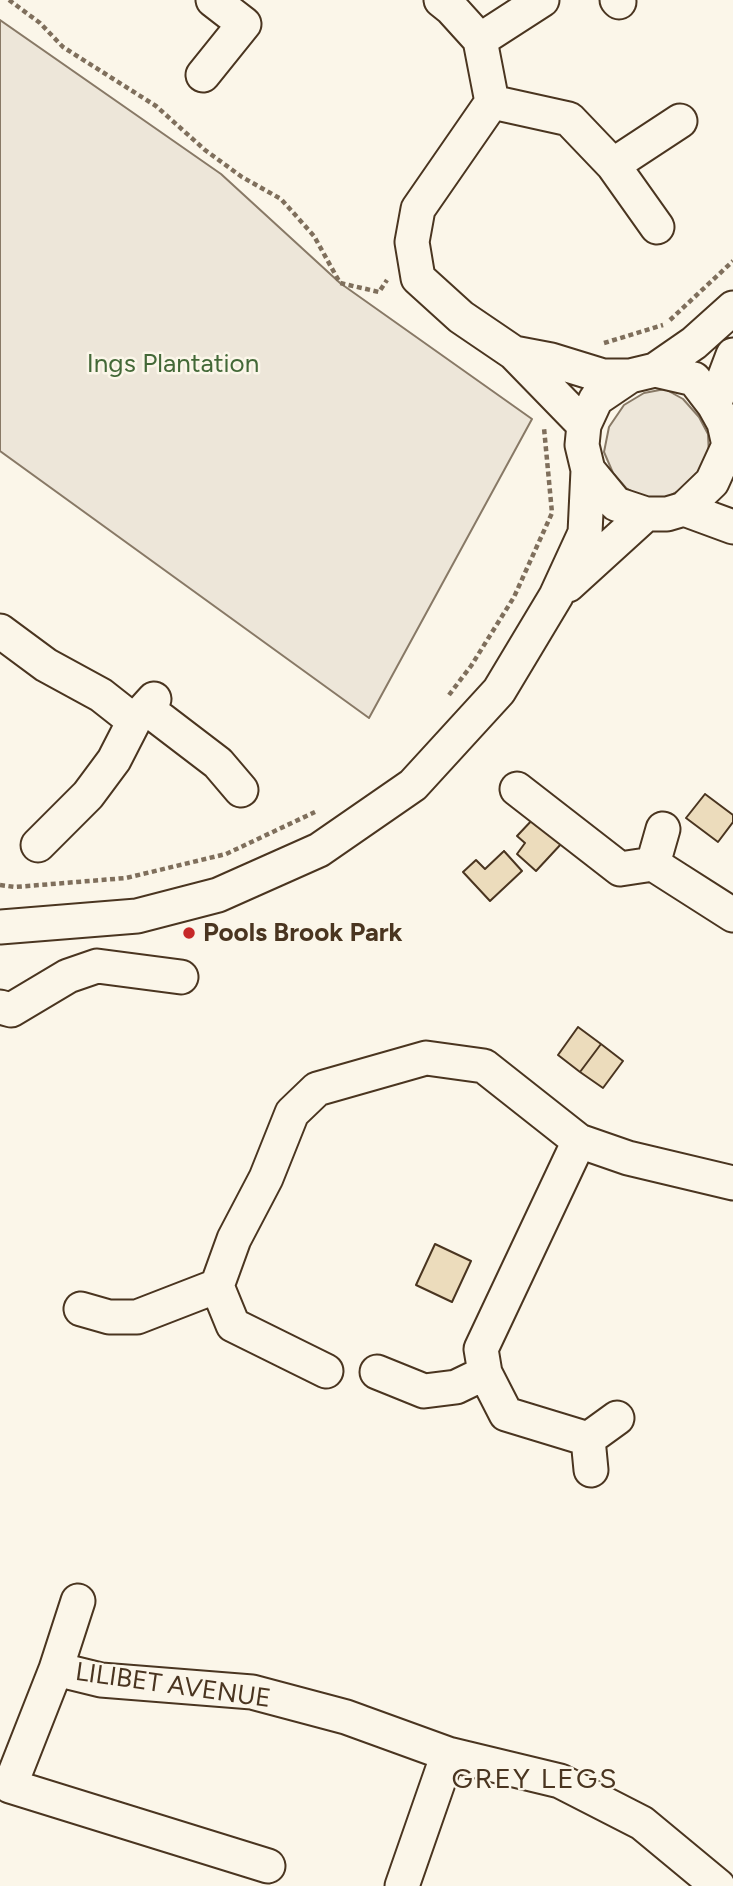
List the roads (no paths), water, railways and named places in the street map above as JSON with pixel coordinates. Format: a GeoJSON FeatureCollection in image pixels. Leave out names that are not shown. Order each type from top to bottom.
{"type":"FeatureCollection","features":[{"type":"Feature","properties":{"kind":"street"},"geometry":{"type":"LineString","coordinates":[[203,75],[244,23],[213,0]]}},
{"type":"Feature","properties":{"kind":"street"},"geometry":{"type":"LineString","coordinates":[[441,0],[480,40],[492,102],[418,209],[412,242],[418,278],[461,317],[514,353],[584,425]]}},
{"type":"Feature","properties":{"kind":"street"},"geometry":{"type":"LineString","coordinates":[[480,40],[542,0]]}},
{"type":"Feature","properties":{"kind":"street"},"geometry":{"type":"LineString","coordinates":[[492,102],[569,119],[613,165],[657,228]]}},
{"type":"Feature","properties":{"kind":"street"},"geometry":{"type":"LineString","coordinates":[[613,165],[680,121]]}},
{"type":"Feature","properties":{"kind":"street"},"geometry":{"type":"LineString","coordinates":[[0,927],[137,916],[218,895],[319,850],[413,785],[499,691],[556,596],[585,533],[588,470],[582,445],[584,425],[596,399],[694,343],[733,308]]}},
{"type":"Feature","properties":{"kind":"street"},"geometry":{"type":"LineString","coordinates":[[514,353],[551,360],[603,376],[643,373],[694,379],[724,423],[731,449],[712,482],[684,509],[667,514],[646,514],[616,505],[588,470]]}},
{"type":"Feature","properties":{"kind":"street"},"geometry":{"type":"LineString","coordinates":[[714,405],[733,355]]}},
{"type":"Feature","properties":{"kind":"street"},"geometry":{"type":"LineString","coordinates":[[684,509],[733,527]]}},
{"type":"Feature","properties":{"kind":"street"},"geometry":{"type":"LineString","coordinates":[[556,596],[646,514]]}},
{"type":"Feature","properties":{"kind":"street"},"geometry":{"type":"LineString","coordinates":[[0,631],[46,665],[101,695],[145,709],[218,763],[241,790]]}},
{"type":"Feature","properties":{"kind":"street"},"geometry":{"type":"LineString","coordinates":[[38,845],[88,795],[114,760],[145,709]]}},
{"type":"Feature","properties":{"kind":"street"},"geometry":{"type":"LineString","coordinates":[[517,789],[620,869],[653,864],[733,915]]}},
{"type":"Feature","properties":{"kind":"street"},"geometry":{"type":"LineString","coordinates":[[653,864],[663,829]]}},
{"type":"Feature","properties":{"kind":"street"},"geometry":{"type":"LineString","coordinates":[[0,1007],[11,1010],[68,976],[97,966],[181,977]]}},
{"type":"Feature","properties":{"kind":"street"},"geometry":{"type":"LineString","coordinates":[[326,1371],[233,1325],[217,1286],[234,1238],[266,1178],[292,1113],[317,1089],[426,1058],[484,1066],[579,1140],[628,1158],[733,1183]]}},
{"type":"Feature","properties":{"kind":"street"},"geometry":{"type":"LineString","coordinates":[[579,1140],[481,1349],[485,1373],[506,1414],[590,1455],[617,1418]]}},
{"type":"Feature","properties":{"kind":"street"},"geometry":{"type":"LineString","coordinates":[[81,1308],[109,1317],[137,1317],[217,1286]]}},
{"type":"Feature","properties":{"kind":"street"},"geometry":{"type":"LineString","coordinates":[[377,1373],[424,1391],[456,1387],[485,1373]]}},
{"type":"Feature","properties":{"kind":"street","name":"LILIBET AVENUE"},"geometry":{"type":"LineString","coordinates":[[78,1601],[57,1670],[5,1784],[268,1866]]}},
{"type":"Feature","properties":{"kind":"street","name":"LILIBET AVENUE"},"geometry":{"type":"LineString","coordinates":[[57,1670],[101,1681],[252,1692],[346,1717],[448,1754],[560,1781],[642,1823],[718,1886]]}},
{"type":"Feature","properties":{"kind":"street"},"geometry":{"type":"LineString","coordinates":[[402,1886],[448,1754]]}},
{"type":"Feature","properties":{"kind":"place","name":"Pools Brook Park"},"geometry":{"type":"Point","coordinates":[189,933]}},
{"type":"Feature","properties":{"kind":"district","name":"GREY LEGS"},"geometry":{"type":"Point","coordinates":[535,1780]}},
{"type":"Feature","properties":{"kind":"park label","name":"Ings Plantation"},"geometry":{"type":"Point","coordinates":[173,364]}}]}
